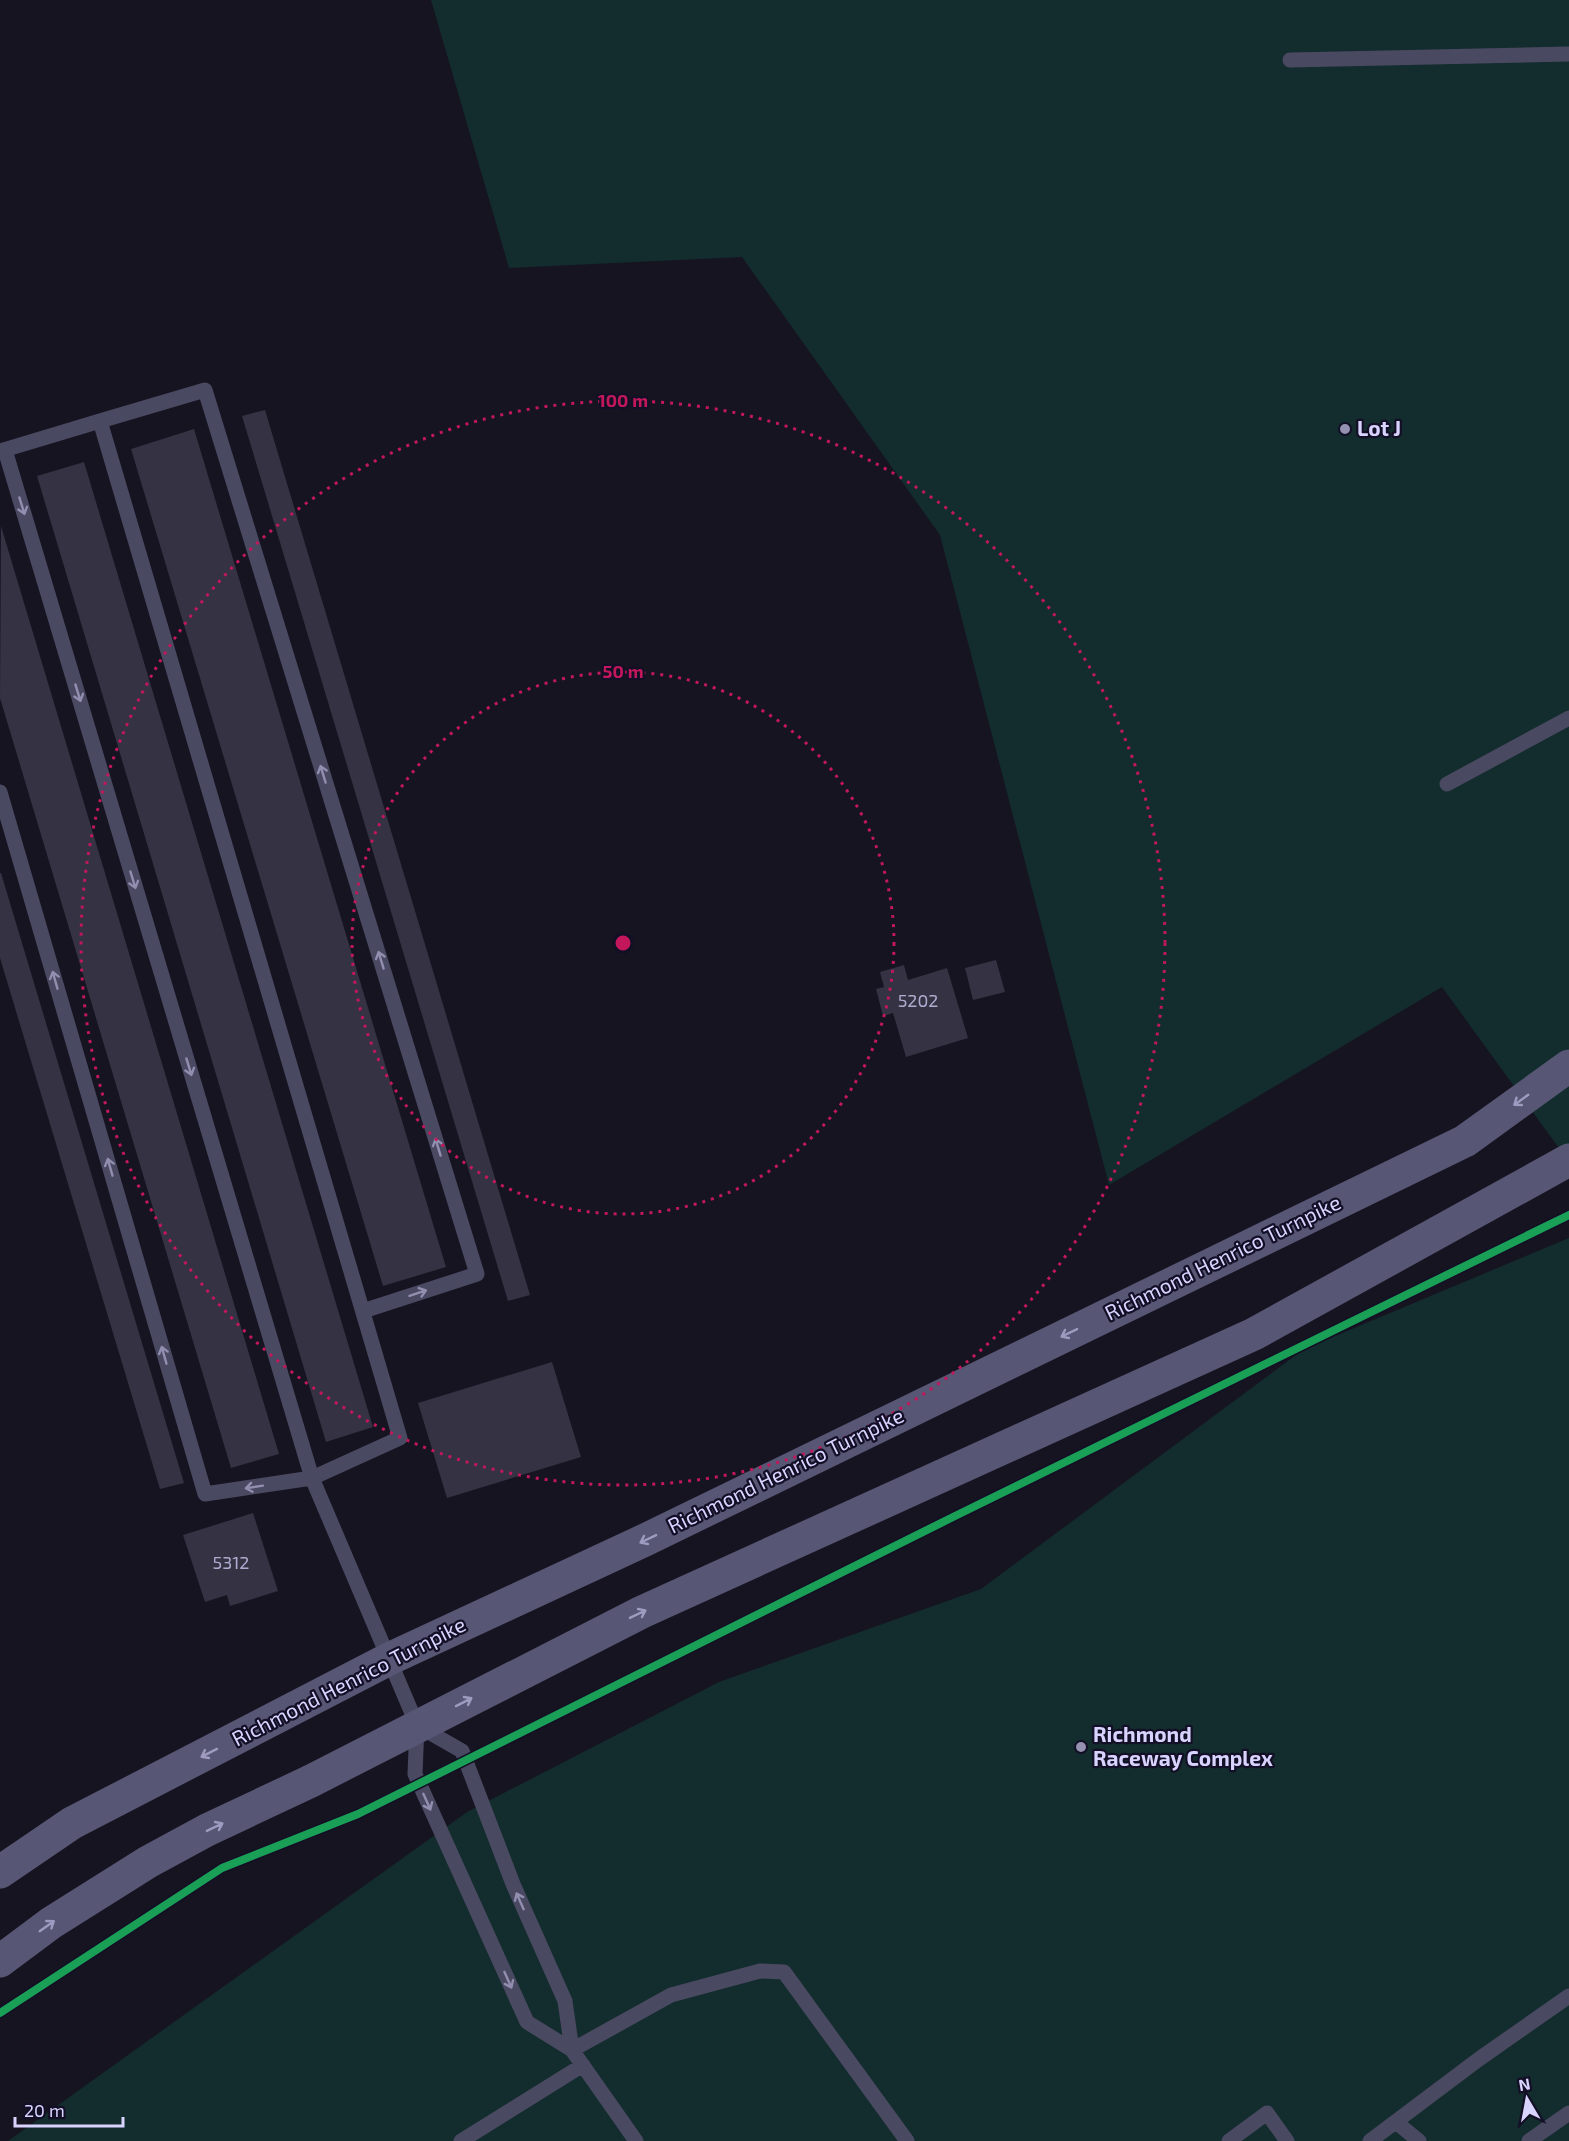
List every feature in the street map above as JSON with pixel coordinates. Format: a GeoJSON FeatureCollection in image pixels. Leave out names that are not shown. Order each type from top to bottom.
{"type":"FeatureCollection","features":[{"type":"Feature","properties":{"kind":"main road","name":"Richmond Henrico Turnpike"},"geometry":{"type":"LineString","coordinates":[[0,1872],[72,1823],[389,1659],[645,1540],[1465,1141],[1569,1066]]}},
{"type":"Feature","properties":{"kind":"main road"},"geometry":{"type":"LineString","coordinates":[[0,1961],[51,1923],[148,1862],[207,1830],[311,1781],[642,1612],[1254,1334],[1569,1160]]}},
{"type":"Feature","properties":{"kind":"lane"},"geometry":{"type":"LineString","coordinates":[[1290,60],[1569,54]]}},
{"type":"Feature","properties":{"kind":"lane"},"geometry":{"type":"LineString","coordinates":[[363,1311],[477,1274],[205,390],[2,451],[312,1478],[417,1725],[415,1774],[527,2022],[572,2050],[636,2141]]}},
{"type":"Feature","properties":{"kind":"lane"},"geometry":{"type":"LineString","coordinates":[[0,792],[205,1494],[312,1478],[400,1438],[100,421]]}},
{"type":"Feature","properties":{"kind":"lane"},"geometry":{"type":"LineString","coordinates":[[1447,784],[1569,718]]}},
{"type":"Feature","properties":{"kind":"lane"},"geometry":{"type":"LineString","coordinates":[[417,1725],[462,1751],[513,1884],[565,2001],[572,2050]]}},
{"type":"Feature","properties":{"kind":"lane"},"geometry":{"type":"LineString","coordinates":[[572,2050],[671,1995],[760,1971],[784,1972],[907,2141]]}},
{"type":"Feature","properties":{"kind":"lane"},"geometry":{"type":"LineString","coordinates":[[1370,2141],[1479,2059],[1569,1996]]}},
{"type":"Feature","properties":{"kind":"lane"},"geometry":{"type":"LineString","coordinates":[[461,2141],[583,2066]]}},
{"type":"Feature","properties":{"kind":"lane"},"geometry":{"type":"LineString","coordinates":[[1229,2141],[1267,2113],[1287,2141]]}},
{"type":"Feature","properties":{"kind":"lane"},"geometry":{"type":"LineString","coordinates":[[1529,2141],[1569,2113]]}},
{"type":"Feature","properties":{"kind":"lane"},"geometry":{"type":"LineString","coordinates":[[1396,2122],[1419,2141]]}},
{"type":"Feature","properties":{"kind":"green space"},"geometry":{"type":"Polygon","coordinates":[[[431,0],[1569,0],[1569,1162],[1442,987],[1109,1185],[940,535],[742,257],[509,268],[431,0]]]}},
{"type":"Feature","properties":{"kind":"green space","name":"Richmond Raceway Complex"},"geometry":{"type":"Polygon","coordinates":[[[1569,1238],[1569,2141],[8,2141],[467,1812],[719,1682],[981,1589],[1304,1349],[1569,1238]]]}},
{"type":"Feature","properties":{"kind":"building"},"geometry":{"type":"Polygon","coordinates":[[[265,410],[530,1295],[508,1301],[242,416],[265,410]]]}},
{"type":"Feature","properties":{"kind":"building"},"geometry":{"type":"Polygon","coordinates":[[[194,429],[446,1267],[383,1286],[131,449],[194,429]]]}},
{"type":"Feature","properties":{"kind":"building"},"geometry":{"type":"Polygon","coordinates":[[[84,462],[373,1427],[326,1442],[37,476],[84,462]]]}},
{"type":"Feature","properties":{"kind":"building"},"geometry":{"type":"Polygon","coordinates":[[[1,526],[279,1454],[231,1468],[0,698],[1,526]]]}},
{"type":"Feature","properties":{"kind":"building"},"geometry":{"type":"Polygon","coordinates":[[[0,873],[184,1483],[160,1489],[0,958],[0,873]]]}},
{"type":"Feature","properties":{"kind":"building"},"geometry":{"type":"Polygon","coordinates":[[[996,960],[1005,992],[973,1000],[965,968],[996,960]]]}},
{"type":"Feature","properties":{"kind":"building"},"geometry":{"type":"Polygon","coordinates":[[[904,965],[908,980],[947,968],[968,1038],[906,1057],[893,1013],[883,1016],[876,989],[884,987],[880,972],[904,965]]]}},
{"type":"Feature","properties":{"kind":"building"},"geometry":{"type":"Polygon","coordinates":[[[552,1362],[581,1457],[447,1498],[418,1403],[552,1362]]]}},
{"type":"Feature","properties":{"kind":"building"},"geometry":{"type":"Polygon","coordinates":[[[253,1513],[278,1591],[230,1606],[227,1595],[205,1602],[183,1535],[253,1513]]]}},
{"type":"Feature","properties":{"kind":"cycle path"},"geometry":{"type":"LineString","coordinates":[[0,2013],[222,1868],[358,1814],[953,1517],[1569,1215]]}},
{"type":"Feature","properties":{"kind":"place","name":"Lot J"},"geometry":{"type":"Point","coordinates":[1345,429]}},
{"type":"Feature","properties":{"kind":"place","name":"Richmond Raceway Complex"},"geometry":{"type":"Point","coordinates":[1081,1747]}}]}
